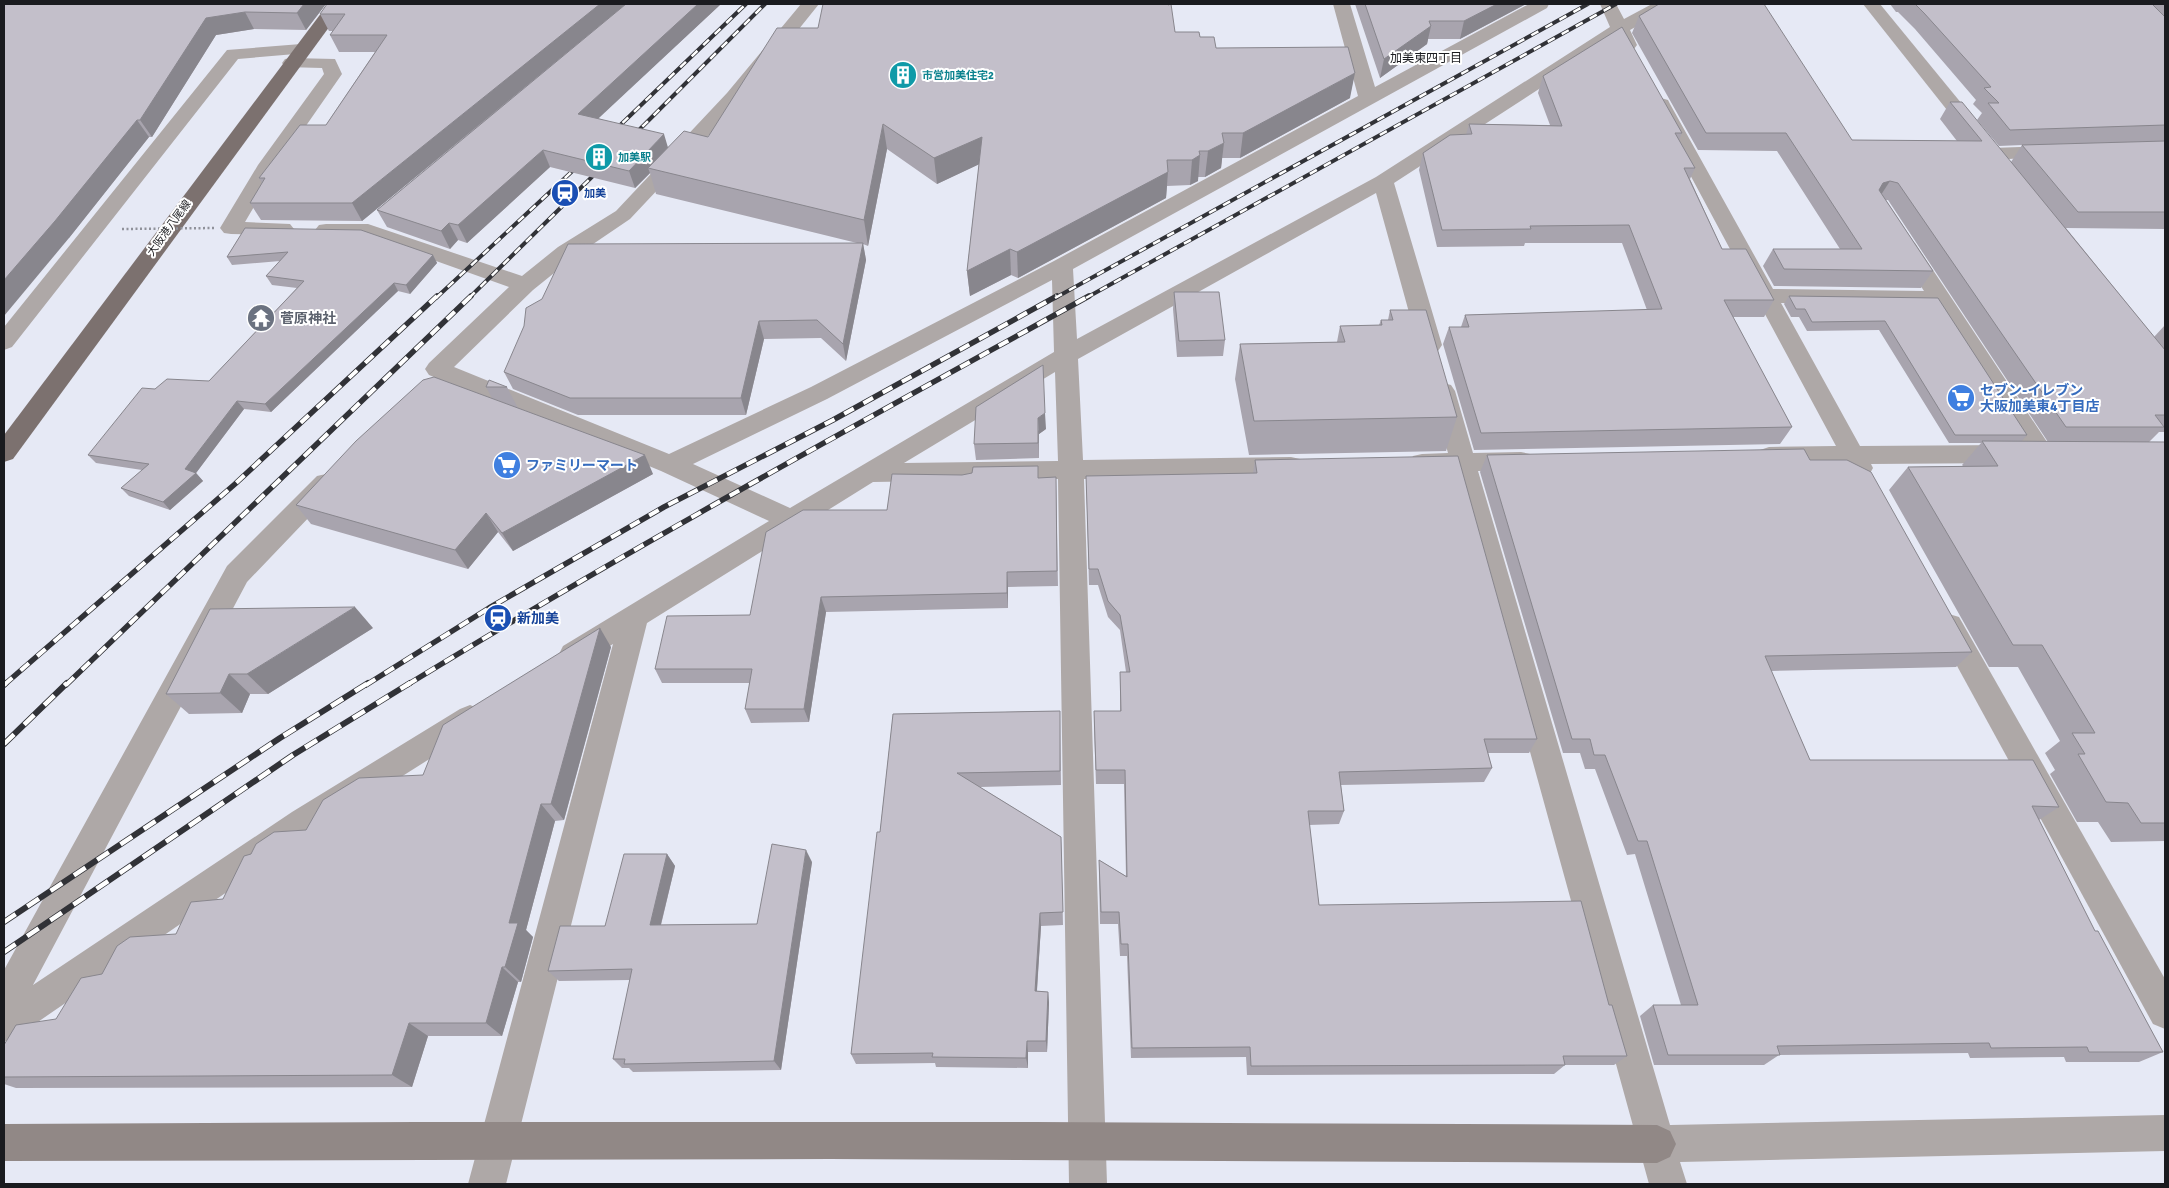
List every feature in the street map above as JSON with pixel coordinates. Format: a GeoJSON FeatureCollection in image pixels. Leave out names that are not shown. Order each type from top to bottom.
{"type":"FeatureCollection","features":[{"type":"Feature","properties":{"kind":"main road","name":"大阪港八尾線"},"geometry":{"type":"LineString","coordinates":[[4,452],[336,4]]}},
{"type":"Feature","properties":{"kind":"street"},"geometry":{"type":"LineString","coordinates":[[417,390],[525,285],[566,252],[623,215],[734,96],[810,4]]}},
{"type":"Feature","properties":{"kind":"street"},"geometry":{"type":"LineString","coordinates":[[1341,4],[1368,97]]}},
{"type":"Feature","properties":{"kind":"street"},"geometry":{"type":"LineString","coordinates":[[670,464],[819,394],[1062,266],[1541,4]]}},
{"type":"Feature","properties":{"kind":"street"},"geometry":{"type":"LineString","coordinates":[[1608,4],[1638,64]]}},
{"type":"Feature","properties":{"kind":"street"},"geometry":{"type":"LineString","coordinates":[[552,667],[868,473],[1066,355],[1382,181],[1619,29],[1664,4]]}},
{"type":"Feature","properties":{"kind":"street"},"geometry":{"type":"LineString","coordinates":[[1871,4],[2011,177]]}},
{"type":"Feature","properties":{"kind":"street"},"geometry":{"type":"LineString","coordinates":[[4,342],[233,54],[296,56],[329,63],[333,74],[268,166],[231,228],[304,229],[375,224],[525,285]]}},
{"type":"Feature","properties":{"kind":"street"},"geometry":{"type":"LineString","coordinates":[[1653,89],[1872,488]]}},
{"type":"Feature","properties":{"kind":"street"},"geometry":{"type":"LineString","coordinates":[[1992,154],[2069,152]]}},
{"type":"Feature","properties":{"kind":"street"},"geometry":{"type":"LineString","coordinates":[[1382,181],[1464,463],[1668,1184]]}},
{"type":"Feature","properties":{"kind":"street"},"geometry":{"type":"LineString","coordinates":[[1743,456],[2051,454],[1939,298],[1896,231]]}},
{"type":"Feature","properties":{"kind":"street"},"geometry":{"type":"LineString","coordinates":[[1062,266],[1071,470],[1088,1184]]}},
{"type":"Feature","properties":{"kind":"street"},"geometry":{"type":"LineString","coordinates":[[1767,296],[1939,298]]}},
{"type":"Feature","properties":{"kind":"street"},"geometry":{"type":"LineString","coordinates":[[437,369],[670,464],[792,521]]}},
{"type":"Feature","properties":{"kind":"street"},"geometry":{"type":"LineString","coordinates":[[1395,464],[1544,461]]}},
{"type":"Feature","properties":{"kind":"street"},"geometry":{"type":"LineString","coordinates":[[868,473],[1316,465]]}},
{"type":"Feature","properties":{"kind":"street"},"geometry":{"type":"LineString","coordinates":[[4,1004],[237,574],[341,468]]}},
{"type":"Feature","properties":{"kind":"street"},"geometry":{"type":"LineString","coordinates":[[1936,602],[2165,1012]]}},
{"type":"Feature","properties":{"kind":"street"},"geometry":{"type":"LineString","coordinates":[[487,1184],[635,615]]}},
{"type":"Feature","properties":{"kind":"street"},"geometry":{"type":"LineString","coordinates":[[4,1025],[303,822],[494,703]]}},
{"type":"Feature","properties":{"kind":"street"},"geometry":{"type":"LineString","coordinates":[[4,1143],[498,1140],[1087,1140],[1657,1144],[2165,1134]]}},
{"type":"Feature","properties":{"kind":"path"},"geometry":{"type":"LineString","coordinates":[[122,229],[215,228]]}},
{"type":"Feature","properties":{"kind":"building"},"geometry":{"type":"Polygon","coordinates":[[[4,4],[304,4],[297,13],[245,12],[206,18],[140,120],[137,120],[55,221],[4,280],[4,4]]]}},
{"type":"Feature","properties":{"kind":"building"},"geometry":{"type":"Polygon","coordinates":[[[327,4],[600,4],[352,203],[250,203],[265,178],[259,178],[300,125],[326,125],[387,35],[330,35],[345,14],[320,14],[327,4]]]}},
{"type":"Feature","properties":{"kind":"building"},"geometry":{"type":"Polygon","coordinates":[[[626,4],[698,4],[578,114],[664,134],[629,171],[543,150],[458,225],[449,223],[441,231],[377,210],[626,4]]]}},
{"type":"Feature","properties":{"kind":"building"},"geometry":{"type":"Polygon","coordinates":[[[823,4],[1171,4],[1175,32],[1199,32],[1200,37],[1214,37],[1216,48],[1348,47],[1355,73],[1243,133],[1222,133],[1224,143],[1208,151],[1199,151],[1200,155],[1192,160],[1167,160],[1168,172],[1017,252],[1010,249],[967,271],[982,137],[934,158],[883,124],[864,220],[648,168],[684,131],[708,137],[777,28],[818,28],[823,4]]]}},
{"type":"Feature","properties":{"kind":"building"},"geometry":{"type":"Polygon","coordinates":[[[1365,4],[1497,4],[1464,21],[1429,21],[1431,26],[1384,59],[1365,4]]]}},
{"type":"Feature","properties":{"kind":"building"},"geometry":{"type":"Polygon","coordinates":[[[1659,4],[1764,4],[1852,140],[1982,141],[1950,102],[1962,102],[2165,350],[2165,415],[2155,415],[2164,427],[2066,427],[1898,183],[1890,181],[1883,183],[1879,190],[1933,271],[1784,269],[1773,249],[1862,249],[1786,133],[1706,133],[1639,16],[1659,4]]]}},
{"type":"Feature","properties":{"kind":"building"},"geometry":{"type":"Polygon","coordinates":[[[1915,4],[2152,4],[2165,17],[2165,125],[2010,130],[1988,103],[1999,103],[1984,88],[1991,87],[1915,4]]]}},
{"type":"Feature","properties":{"kind":"building"},"geometry":{"type":"Polygon","coordinates":[[[1622,27],[1682,133],[1675,133],[1695,168],[1684,168],[1722,249],[1746,249],[1774,300],[1724,300],[1792,427],[1481,433],[1449,327],[1469,327],[1465,315],[1662,309],[1629,225],[1530,226],[1531,229],[1442,230],[1423,153],[1450,135],[1472,134],[1469,124],[1562,126],[1543,76],[1622,27]]]}},
{"type":"Feature","properties":{"kind":"building"},"geometry":{"type":"Polygon","coordinates":[[[2165,141],[2165,212],[2078,212],[2022,145],[2165,141]]]}},
{"type":"Feature","properties":{"kind":"building"},"geometry":{"type":"Polygon","coordinates":[[[245,228],[361,230],[433,255],[406,285],[394,283],[265,404],[237,401],[185,469],[196,473],[163,502],[121,488],[149,464],[88,455],[142,388],[155,389],[167,379],[209,381],[304,281],[266,276],[288,252],[227,257],[245,228]]]}},
{"type":"Feature","properties":{"kind":"building"},"geometry":{"type":"Polygon","coordinates":[[[863,243],[843,344],[817,320],[759,321],[741,398],[570,398],[504,372],[524,326],[526,308],[542,299],[568,244],[863,243]]]}},
{"type":"Feature","properties":{"kind":"building"},"geometry":{"type":"Polygon","coordinates":[[[1174,292],[1219,292],[1225,340],[1179,341],[1174,292]]]}},
{"type":"Feature","properties":{"kind":"building"},"geometry":{"type":"Polygon","coordinates":[[[1789,296],[1938,298],[2027,435],[1955,435],[1885,321],[1812,322],[1805,309],[1796,309],[1789,296]]]}},
{"type":"Feature","properties":{"kind":"building"},"geometry":{"type":"Polygon","coordinates":[[[1390,310],[1426,310],[1457,417],[1254,421],[1240,344],[1345,342],[1340,326],[1382,325],[1381,320],[1393,320],[1390,310]]]}},
{"type":"Feature","properties":{"kind":"building"},"geometry":{"type":"Polygon","coordinates":[[[1043,365],[1045,413],[1038,418],[1038,443],[974,444],[976,407],[1043,365]]]}},
{"type":"Feature","properties":{"kind":"building"},"geometry":{"type":"Polygon","coordinates":[[[434,377],[645,455],[502,533],[486,513],[455,550],[296,505],[356,441],[423,380],[434,377]]]}},
{"type":"Feature","properties":{"kind":"building"},"geometry":{"type":"Polygon","coordinates":[[[489,380],[507,387],[486,387],[489,380]]]}},
{"type":"Feature","properties":{"kind":"building"},"geometry":{"type":"Polygon","coordinates":[[[1982,441],[2165,442],[2165,823],[2141,823],[2128,803],[2106,802],[2078,754],[2085,754],[2072,733],[2095,733],[2042,645],[2013,645],[1908,467],[1998,466],[1982,441]]]}},
{"type":"Feature","properties":{"kind":"building"},"geometry":{"type":"Polygon","coordinates":[[[1804,449],[1810,460],[1847,460],[1871,472],[1972,652],[1765,656],[1810,760],[2033,760],[2059,807],[2032,806],[2095,931],[2098,931],[2163,1052],[2089,1052],[2087,1047],[1991,1048],[1989,1043],[1777,1046],[1780,1055],[1668,1055],[1653,1005],[1698,1005],[1647,841],[1638,841],[1605,755],[1594,755],[1590,739],[1572,739],[1487,455],[1804,449]]]}},
{"type":"Feature","properties":{"kind":"building"},"geometry":{"type":"Polygon","coordinates":[[[1458,456],[1537,739],[1484,739],[1492,768],[1339,772],[1344,811],[1308,811],[1319,905],[1581,901],[1609,1005],[1612,1005],[1627,1056],[1563,1056],[1565,1065],[1251,1066],[1250,1047],[1132,1048],[1128,944],[1121,944],[1119,912],[1101,912],[1099,860],[1127,877],[1125,770],[1096,770],[1094,711],[1121,711],[1120,672],[1130,672],[1120,615],[1108,601],[1098,569],[1089,569],[1086,476],[1257,473],[1255,460],[1458,456]]]}},
{"type":"Feature","properties":{"kind":"building"},"geometry":{"type":"Polygon","coordinates":[[[1038,466],[1038,478],[1056,477],[1057,571],[1007,572],[1007,593],[821,597],[804,709],[745,709],[752,669],[655,669],[667,616],[750,615],[766,532],[803,510],[887,510],[892,474],[962,475],[972,473],[973,467],[1038,466]]]}},
{"type":"Feature","properties":{"kind":"building"},"geometry":{"type":"Polygon","coordinates":[[[355,607],[247,674],[229,674],[220,693],[166,694],[210,609],[355,607]]]}},
{"type":"Feature","properties":{"kind":"building"},"geometry":{"type":"Polygon","coordinates":[[[600,628],[551,804],[541,804],[509,923],[518,923],[505,967],[502,967],[486,1023],[409,1023],[392,1075],[4,1077],[4,1045],[16,1025],[56,1019],[81,978],[102,974],[117,946],[130,937],[176,934],[191,902],[223,899],[244,856],[251,854],[256,844],[274,832],[306,830],[323,800],[359,778],[423,775],[443,725],[600,628]]]}},
{"type":"Feature","properties":{"kind":"building"},"geometry":{"type":"Polygon","coordinates":[[[1060,711],[1060,771],[957,773],[1061,837],[1063,912],[1040,913],[1035,991],[1048,992],[1046,1041],[1027,1041],[1026,1058],[932,1057],[933,1053],[851,1054],[877,832],[880,832],[893,714],[1060,711]]]}},
{"type":"Feature","properties":{"kind":"building"},"geometry":{"type":"Polygon","coordinates":[[[772,844],[806,850],[774,1061],[624,1064],[625,1059],[613,1059],[632,969],[548,971],[560,926],[605,926],[624,854],[667,854],[650,925],[757,924],[772,844]]]}},
{"type":"Feature","properties":{"kind":"railway"},"geometry":{"type":"LineString","coordinates":[[611,134],[746,4]]}},
{"type":"Feature","properties":{"kind":"railway"},"geometry":{"type":"LineString","coordinates":[[631,138],[765,4]]}},
{"type":"Feature","properties":{"kind":"railway"},"geometry":{"type":"LineString","coordinates":[[1055,298],[1588,4]]}},
{"type":"Feature","properties":{"kind":"railway"},"geometry":{"type":"LineString","coordinates":[[1086,298],[1616,4]]}},
{"type":"Feature","properties":{"kind":"railway"},"geometry":{"type":"LineString","coordinates":[[436,298],[580,164]]}},
{"type":"Feature","properties":{"kind":"railway"},"geometry":{"type":"LineString","coordinates":[[469,298],[601,168]]}},
{"type":"Feature","properties":{"kind":"railway"},"geometry":{"type":"LineString","coordinates":[[6,683],[4,685],[235,484],[437,296]]}},
{"type":"Feature","properties":{"kind":"railway"},"geometry":{"type":"LineString","coordinates":[[66,685],[471,296]]}},
{"type":"Feature","properties":{"kind":"railway"},"geometry":{"type":"LineString","coordinates":[[366,685],[489,608],[664,507],[833,420],[1057,296]]}},
{"type":"Feature","properties":{"kind":"railway"},"geometry":{"type":"LineString","coordinates":[[407,685],[660,535],[1089,296]]}},
{"type":"Feature","properties":{"kind":"railway"},"geometry":{"type":"LineString","coordinates":[[4,744],[67,683]]}},
{"type":"Feature","properties":{"kind":"railway"},"geometry":{"type":"LineString","coordinates":[[4,922],[280,738],[368,683]]}},
{"type":"Feature","properties":{"kind":"railway"},"geometry":{"type":"LineString","coordinates":[[4,952],[293,755],[410,683]]}},
{"type":"Feature","properties":{"kind":"place","name":"市営加美住宅2"},"geometry":{"type":"Point","coordinates":[903,75]}},
{"type":"Feature","properties":{"kind":"place","name":"加美駅"},"geometry":{"type":"Point","coordinates":[599,157]}},
{"type":"Feature","properties":{"kind":"place","name":"加美"},"geometry":{"type":"Point","coordinates":[565,193]}},
{"type":"Feature","properties":{"kind":"place","name":"菅原神社"},"geometry":{"type":"Point","coordinates":[261,318]}},
{"type":"Feature","properties":{"kind":"place","name":"セブン-イレブン 大阪加美東4丁目店"},"geometry":{"type":"Point","coordinates":[1961,398]}},
{"type":"Feature","properties":{"kind":"place","name":"ファミリーマート"},"geometry":{"type":"Point","coordinates":[507,465]}},
{"type":"Feature","properties":{"kind":"place","name":"新加美"},"geometry":{"type":"Point","coordinates":[498,618]}},
{"type":"Feature","properties":{"kind":"district","name":"加美東四丁目"},"geometry":{"type":"Point","coordinates":[1426,58]}}]}
